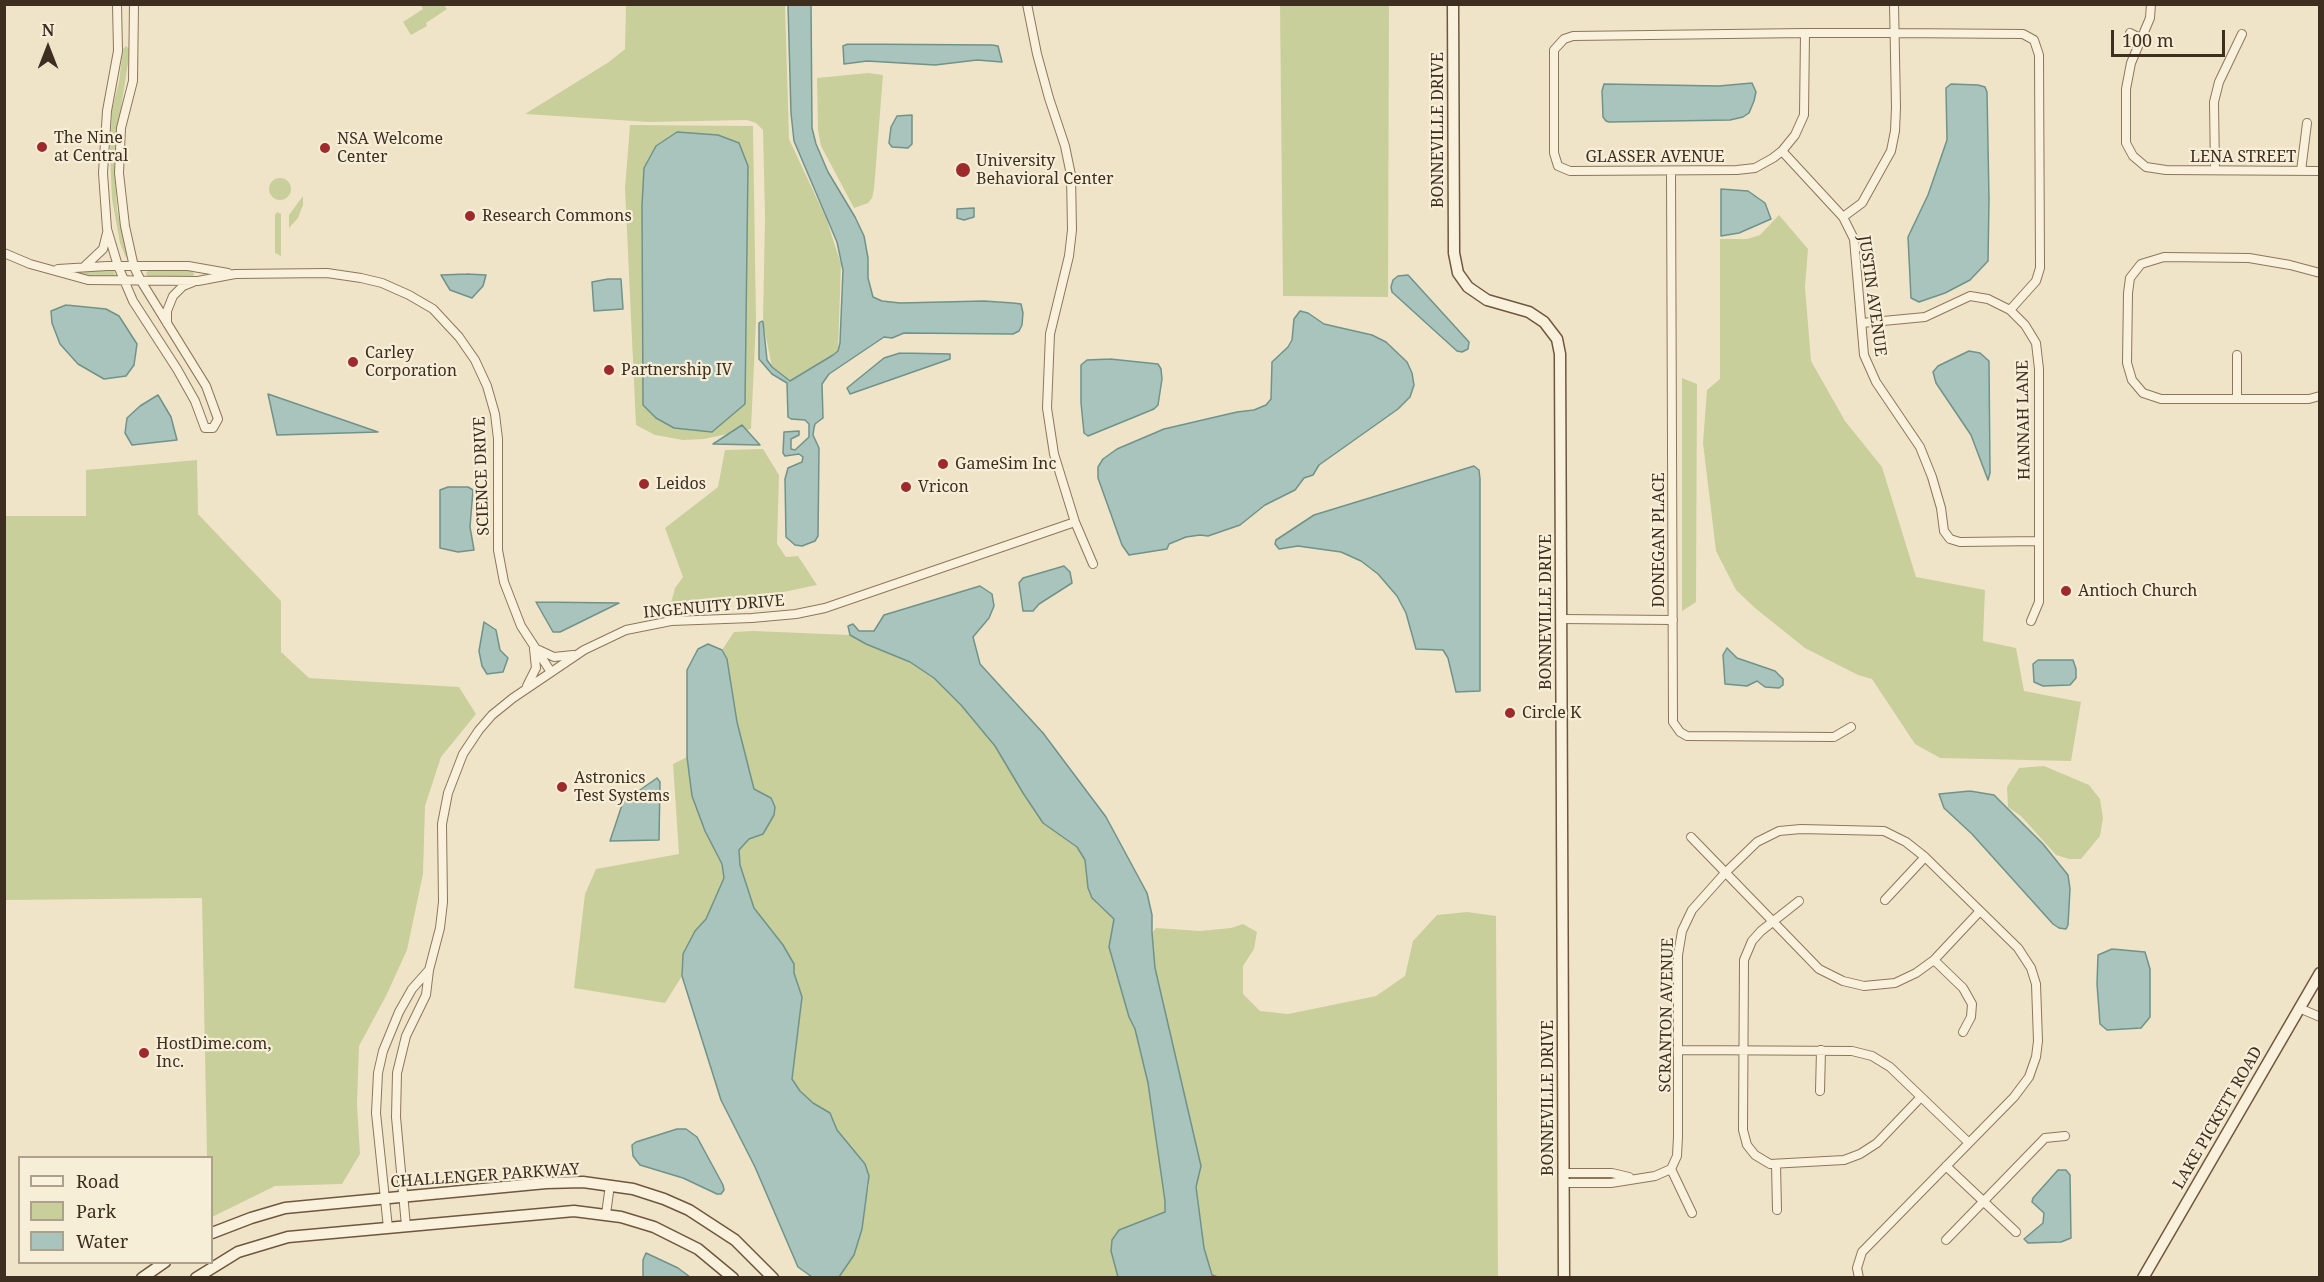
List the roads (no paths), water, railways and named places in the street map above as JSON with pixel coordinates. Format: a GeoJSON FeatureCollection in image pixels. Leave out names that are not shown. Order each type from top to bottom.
{"type":"FeatureCollection","features":[{"type":"Feature","properties":{"kind":"main road","name":"BONNEVILLE DRIVE"},"geometry":{"type":"LineString","coordinates":[[1453,4],[1454,253],[1458,273],[1468,287],[1487,300],[1529,312],[1544,322],[1557,339],[1560,354],[1564,1278]]}},
{"type":"Feature","properties":{"kind":"main road","name":"LAKE PICKETT ROAD"},"geometry":{"type":"LineString","coordinates":[[2143,1278],[2319,973]]}},
{"type":"Feature","properties":{"kind":"main road","name":"CHALLENGER PARKWAY"},"geometry":{"type":"LineString","coordinates":[[213,1233],[250,1218],[285,1208],[560,1182],[610,1185],[664,1199],[700,1216],[746,1249],[773,1278]]}},
{"type":"Feature","properties":{"kind":"main road"},"geometry":{"type":"LineString","coordinates":[[195,1278],[238,1252],[288,1237],[560,1211],[606,1214],[641,1222],[674,1236],[703,1253],[733,1278]]}},
{"type":"Feature","properties":{"kind":"main road"},"geometry":{"type":"LineString","coordinates":[[142,1278],[163,1264]]}},
{"type":"Feature","properties":{"kind":"street"},"geometry":{"type":"LineString","coordinates":[[82,267],[94,260],[104,249],[107,229],[104,173],[107,111],[118,51],[117,4]]}},
{"type":"Feature","properties":{"kind":"street"},"geometry":{"type":"LineString","coordinates":[[107,229],[118,266],[133,301],[191,393],[205,428],[213,428],[218,419],[206,386],[134,267],[125,226],[119,173],[121,128],[133,81],[134,4]]}},
{"type":"Feature","properties":{"kind":"street"},"geometry":{"type":"LineString","coordinates":[[1027,4],[1048,98],[1065,146],[1071,175],[1072,231],[1069,256],[1050,334],[1047,397],[1054,454],[1075,522],[1093,564]]}},
{"type":"Feature","properties":{"kind":"street"},"geometry":{"type":"LineString","coordinates":[[1843,216],[1862,203],[1891,151],[1896,107],[1894,4]]}},
{"type":"Feature","properties":{"kind":"street","name":"LENA STREET"},"geometry":{"type":"LineString","coordinates":[[2151,4],[2150,18],[2131,63],[2126,89],[2126,142],[2133,156],[2146,167],[2166,170],[2319,171]]}},
{"type":"Feature","properties":{"kind":"street"},"geometry":{"type":"LineString","coordinates":[[119,25],[135,25]]}},
{"type":"Feature","properties":{"kind":"street","name":"GLASSER AVENUE"},"geometry":{"type":"LineString","coordinates":[[1805,33],[1804,115],[1795,135],[1782,151],[1755,168],[1570,171],[1558,166],[1554,153],[1554,50],[1563,39],[1573,36],[1805,33],[2023,34],[2034,40],[2039,55],[2040,268],[2036,281],[2010,310]]}},
{"type":"Feature","properties":{"kind":"street"},"geometry":{"type":"LineString","coordinates":[[2130,33],[2142,39]]}},
{"type":"Feature","properties":{"kind":"street"},"geometry":{"type":"LineString","coordinates":[[2215,170],[2214,102],[2219,82],[2242,34]]}},
{"type":"Feature","properties":{"kind":"street"},"geometry":{"type":"LineString","coordinates":[[2301,171],[2307,123]]}},
{"type":"Feature","properties":{"kind":"street","name":"JUSTIN AVENUE"},"geometry":{"type":"LineString","coordinates":[[1782,151],[1843,216],[1854,239],[1864,355],[1876,382],[1920,447],[1935,488],[1944,531],[1950,539],[1960,542],[2038,541]]}},
{"type":"Feature","properties":{"kind":"street","name":"DONEGAN PLACE"},"geometry":{"type":"LineString","coordinates":[[1671,171],[1673,722],[1680,732],[1687,736],[1834,737],[1851,727]]}},
{"type":"Feature","properties":{"kind":"street","name":"SCIENCE DRIVE"},"geometry":{"type":"LineString","coordinates":[[4,254],[88,280],[198,280],[235,274],[327,273],[382,283],[410,295],[433,309],[459,337],[475,360],[487,386],[495,414],[498,439],[500,562],[513,610],[551,672]]}},
{"type":"Feature","properties":{"kind":"street"},"geometry":{"type":"LineString","coordinates":[[2319,273],[2290,265],[2239,258],[2164,257],[2141,264],[2130,278],[2127,363],[2132,380],[2143,393],[2161,399],[2309,399],[2319,396]]}},
{"type":"Feature","properties":{"kind":"street","name":"SCIENCE DRIVE"},"geometry":{"type":"LineString","coordinates":[[52,270],[82,267],[188,266],[235,274]]}},
{"type":"Feature","properties":{"kind":"street"},"geometry":{"type":"LineString","coordinates":[[167,325],[167,310],[173,296],[183,286],[198,280]]}},
{"type":"Feature","properties":{"kind":"street","name":"HANNAH LANE"},"geometry":{"type":"LineString","coordinates":[[1862,323],[1925,317],[1970,296],[1988,298],[2010,310],[2025,325],[2036,343],[2039,369],[2039,602],[2031,621]]}},
{"type":"Feature","properties":{"kind":"street"},"geometry":{"type":"LineString","coordinates":[[2237,355],[2237,398]]}},
{"type":"Feature","properties":{"kind":"street","name":"INGENUITY DRIVE"},"geometry":{"type":"LineString","coordinates":[[406,1226],[396,1117],[396,1081],[406,1036],[426,995],[429,970],[442,915],[442,824],[450,784],[463,754],[479,730],[498,710],[577,654],[615,634],[643,625],[683,620],[752,618],[796,614],[825,608],[1075,522]]}},
{"type":"Feature","properties":{"kind":"street"},"geometry":{"type":"LineString","coordinates":[[1560,619],[1673,620]]}},
{"type":"Feature","properties":{"kind":"street"},"geometry":{"type":"LineString","coordinates":[[533,645],[551,656],[577,654]]}},
{"type":"Feature","properties":{"kind":"street"},"geometry":{"type":"LineString","coordinates":[[525,690],[536,668],[533,645]]}},
{"type":"Feature","properties":{"kind":"street","name":"SCRANTON AVENUE"},"geometry":{"type":"LineString","coordinates":[[1671,1169],[1677,1156],[1678,955],[1682,931],[1692,910],[1757,842],[1779,831],[1884,831],[1906,842],[1925,857],[2018,948],[2031,968],[2038,1003],[2038,1041],[2036,1057],[2029,1077],[2014,1097],[1862,1252],[1857,1268],[1859,1278]]}},
{"type":"Feature","properties":{"kind":"street"},"geometry":{"type":"LineString","coordinates":[[1691,837],[1819,969],[1843,981],[1864,986],[1895,983],[1916,973],[1934,960],[1980,911]]}},
{"type":"Feature","properties":{"kind":"street"},"geometry":{"type":"LineString","coordinates":[[1885,900],[1925,857]]}},
{"type":"Feature","properties":{"kind":"street"},"geometry":{"type":"LineString","coordinates":[[1799,901],[1772,920],[1752,941],[1744,960],[1743,1130],[1747,1145],[1755,1155],[1770,1164],[1844,1160],[1860,1154],[1877,1143],[1920,1098]]}},
{"type":"Feature","properties":{"kind":"street"},"geometry":{"type":"LineString","coordinates":[[1934,960],[1963,988],[1972,1004],[1971,1017],[1963,1032]]}},
{"type":"Feature","properties":{"kind":"street","name":"INGENUITY DRIVE"},"geometry":{"type":"LineString","coordinates":[[388,1228],[376,1113],[378,1073],[383,1052],[399,1012],[412,988],[429,970]]}},
{"type":"Feature","properties":{"kind":"street"},"geometry":{"type":"LineString","coordinates":[[2299,1008],[2319,1017]]}},
{"type":"Feature","properties":{"kind":"street"},"geometry":{"type":"LineString","coordinates":[[1679,1050],[1821,1050],[1852,1051],[1872,1056],[1890,1067],[1968,1142]]}},
{"type":"Feature","properties":{"kind":"street"},"geometry":{"type":"LineString","coordinates":[[1820,1091],[1821,1050]]}},
{"type":"Feature","properties":{"kind":"street"},"geometry":{"type":"LineString","coordinates":[[1946,1240],[2045,1138],[2066,1136]]}},
{"type":"Feature","properties":{"kind":"street"},"geometry":{"type":"LineString","coordinates":[[1776,1164],[1777,1210]]}},
{"type":"Feature","properties":{"kind":"street"},"geometry":{"type":"LineString","coordinates":[[1946,1166],[2016,1232]]}},
{"type":"Feature","properties":{"kind":"street"},"geometry":{"type":"LineString","coordinates":[[1563,1178],[1611,1183],[1655,1176],[1671,1169],[1692,1213]]}},
{"type":"Feature","properties":{"kind":"street"},"geometry":{"type":"LineString","coordinates":[[606,1214],[610,1185]]}},
{"type":"Feature","properties":{"kind":"water"},"geometry":{"type":"Polygon","coordinates":[[[788,5],[811,5],[812,128],[828,172],[864,236],[868,258],[868,278],[873,297],[882,301],[900,303],[984,301],[1013,303],[1021,304],[1023,313],[1022,325],[1019,331],[1013,334],[904,333],[892,338],[884,337],[829,374],[822,384],[823,418],[815,424],[813,435],[819,448],[818,536],[815,541],[802,546],[795,545],[786,537],[785,479],[788,468],[802,462],[803,457],[799,454],[785,456],[783,453],[784,432],[799,431],[799,435],[791,439],[791,449],[795,450],[809,437],[809,424],[805,420],[788,417],[787,383],[772,374],[759,359],[759,323],[763,322],[767,360],[790,381],[833,355],[838,351],[840,343],[843,270],[837,242],[794,141],[788,5]]]}},
{"type":"Feature","properties":{"kind":"water"},"geometry":{"type":"Polygon","coordinates":[[[848,44],[992,45],[998,46],[1002,62],[977,60],[935,65],[867,61],[844,64],[843,46],[848,44]]]}},
{"type":"Feature","properties":{"kind":"water"},"geometry":{"type":"Polygon","coordinates":[[[1752,83],[1756,92],[1749,113],[1730,120],[1609,122],[1603,117],[1604,84],[1719,86],[1752,83]]]}},
{"type":"Feature","properties":{"kind":"water"},"geometry":{"type":"Polygon","coordinates":[[[1951,84],[1978,85],[1985,87],[1987,92],[1988,261],[1970,280],[1945,293],[1919,302],[1911,298],[1908,237],[1928,195],[1947,140],[1946,88],[1951,84]]]}},
{"type":"Feature","properties":{"kind":"water"},"geometry":{"type":"Polygon","coordinates":[[[912,115],[912,144],[908,148],[892,147],[889,143],[891,127],[897,116],[912,115]]]}},
{"type":"Feature","properties":{"kind":"water"},"geometry":{"type":"Polygon","coordinates":[[[677,132],[718,135],[739,143],[748,166],[745,404],[712,432],[674,428],[656,418],[643,405],[642,206],[644,168],[656,146],[677,132]]]}},
{"type":"Feature","properties":{"kind":"water"},"geometry":{"type":"Polygon","coordinates":[[[1721,189],[1748,191],[1765,203],[1771,219],[1739,233],[1721,236],[1721,189]]]}},
{"type":"Feature","properties":{"kind":"water"},"geometry":{"type":"Polygon","coordinates":[[[974,208],[974,217],[964,220],[957,218],[957,209],[974,208]]]}},
{"type":"Feature","properties":{"kind":"water"},"geometry":{"type":"Polygon","coordinates":[[[441,275],[486,275],[483,286],[472,298],[450,290],[441,275]]]}},
{"type":"Feature","properties":{"kind":"water"},"geometry":{"type":"Polygon","coordinates":[[[1408,275],[1469,342],[1468,349],[1462,352],[1457,351],[1392,292],[1393,280],[1398,276],[1408,275]]]}},
{"type":"Feature","properties":{"kind":"water"},"geometry":{"type":"Polygon","coordinates":[[[621,279],[623,309],[594,311],[592,282],[621,279]]]}},
{"type":"Feature","properties":{"kind":"water"},"geometry":{"type":"Polygon","coordinates":[[[66,305],[106,309],[119,316],[137,344],[134,365],[126,376],[104,379],[78,364],[60,344],[52,323],[51,311],[66,305]]]}},
{"type":"Feature","properties":{"kind":"water"},"geometry":{"type":"Polygon","coordinates":[[[1300,311],[1308,313],[1324,324],[1372,335],[1386,342],[1407,362],[1412,373],[1414,385],[1410,397],[1398,409],[1319,465],[1313,475],[1304,478],[1295,490],[1265,505],[1240,525],[1208,536],[1186,537],[1169,544],[1167,549],[1129,555],[1122,545],[1098,478],[1098,467],[1103,459],[1117,449],[1164,429],[1254,410],[1266,405],[1271,399],[1272,362],[1292,340],[1294,319],[1300,311]]]}},
{"type":"Feature","properties":{"kind":"water"},"geometry":{"type":"Polygon","coordinates":[[[1969,351],[1980,353],[1989,361],[1990,473],[1988,480],[1971,435],[1936,383],[1933,372],[1938,366],[1969,351]]]}},
{"type":"Feature","properties":{"kind":"water"},"geometry":{"type":"Polygon","coordinates":[[[900,353],[950,354],[950,359],[850,394],[847,388],[884,358],[900,353]]]}},
{"type":"Feature","properties":{"kind":"water"},"geometry":{"type":"Polygon","coordinates":[[[1110,359],[1158,364],[1162,379],[1158,405],[1154,409],[1088,436],[1084,433],[1081,403],[1081,365],[1087,360],[1110,359]]]}},
{"type":"Feature","properties":{"kind":"water"},"geometry":{"type":"Polygon","coordinates":[[[268,394],[378,432],[277,435],[268,394]]]}},
{"type":"Feature","properties":{"kind":"water"},"geometry":{"type":"Polygon","coordinates":[[[158,395],[171,417],[177,440],[132,445],[125,433],[127,418],[140,406],[158,395]]]}},
{"type":"Feature","properties":{"kind":"water"},"geometry":{"type":"Polygon","coordinates":[[[742,425],[760,445],[713,444],[742,425]]]}},
{"type":"Feature","properties":{"kind":"water"},"geometry":{"type":"Polygon","coordinates":[[[1474,466],[1479,470],[1480,479],[1480,691],[1456,692],[1448,658],[1443,650],[1416,649],[1406,613],[1397,596],[1378,574],[1361,561],[1341,552],[1298,546],[1279,549],[1275,544],[1276,540],[1314,515],[1474,466]]]}},
{"type":"Feature","properties":{"kind":"water"},"geometry":{"type":"Polygon","coordinates":[[[448,487],[468,487],[473,490],[470,527],[474,550],[458,552],[440,548],[440,490],[448,487]]]}},
{"type":"Feature","properties":{"kind":"water"},"geometry":{"type":"Polygon","coordinates":[[[1064,566],[1070,572],[1072,583],[1039,604],[1033,611],[1023,611],[1019,583],[1023,578],[1064,566]]]}},
{"type":"Feature","properties":{"kind":"water"},"geometry":{"type":"Polygon","coordinates":[[[980,586],[992,594],[994,606],[989,618],[973,637],[980,664],[1043,733],[1106,817],[1147,893],[1152,915],[1155,968],[1201,1166],[1196,1187],[1204,1248],[1212,1275],[1218,1277],[1118,1277],[1111,1251],[1112,1240],[1119,1230],[1165,1212],[1165,1201],[1148,1083],[1135,1029],[1129,1017],[1109,947],[1114,919],[1092,898],[1088,888],[1085,860],[1077,847],[1043,823],[995,746],[961,705],[934,678],[910,662],[850,635],[848,626],[853,624],[859,631],[874,631],[884,615],[980,586]]]}},
{"type":"Feature","properties":{"kind":"water"},"geometry":{"type":"Polygon","coordinates":[[[536,602],[619,603],[560,632],[553,632],[536,602]]]}},
{"type":"Feature","properties":{"kind":"water"},"geometry":{"type":"Polygon","coordinates":[[[484,622],[496,630],[500,650],[508,658],[503,672],[487,674],[482,666],[479,651],[484,622]]]}},
{"type":"Feature","properties":{"kind":"water"},"geometry":{"type":"Polygon","coordinates":[[[708,644],[722,650],[727,659],[737,722],[754,789],[771,798],[775,807],[774,815],[763,834],[749,839],[739,850],[740,865],[754,908],[783,945],[794,964],[794,973],[802,997],[792,1079],[800,1091],[813,1103],[830,1113],[837,1130],[865,1164],[869,1176],[862,1229],[854,1255],[839,1277],[812,1277],[798,1267],[755,1167],[721,1100],[682,976],[683,954],[695,931],[706,919],[724,878],[722,864],[705,831],[692,796],[687,757],[687,670],[698,649],[708,644]]]}},
{"type":"Feature","properties":{"kind":"water"},"geometry":{"type":"Polygon","coordinates":[[[1727,648],[1737,658],[1775,671],[1783,679],[1783,685],[1779,688],[1765,687],[1757,681],[1747,686],[1725,684],[1723,655],[1727,648]]]}},
{"type":"Feature","properties":{"kind":"water"},"geometry":{"type":"Polygon","coordinates":[[[2038,660],[2073,660],[2076,678],[2070,685],[2043,686],[2034,682],[2033,664],[2038,660]]]}},
{"type":"Feature","properties":{"kind":"water"},"geometry":{"type":"Polygon","coordinates":[[[657,778],[660,782],[659,840],[610,841],[623,802],[657,778]]]}},
{"type":"Feature","properties":{"kind":"water"},"geometry":{"type":"Polygon","coordinates":[[[1970,791],[1994,795],[2043,844],[2068,875],[2070,889],[2066,929],[2053,924],[1972,834],[1944,808],[1939,794],[1970,791]]]}},
{"type":"Feature","properties":{"kind":"water"},"geometry":{"type":"Polygon","coordinates":[[[2112,949],[2145,952],[2150,969],[2150,1017],[2141,1028],[2107,1030],[2100,1024],[2097,984],[2098,955],[2112,949]]]}},
{"type":"Feature","properties":{"kind":"water"},"geometry":{"type":"Polygon","coordinates":[[[677,1129],[686,1129],[697,1137],[723,1185],[724,1190],[721,1194],[683,1178],[640,1165],[633,1156],[632,1145],[636,1142],[677,1129]]]}},
{"type":"Feature","properties":{"kind":"water"},"geometry":{"type":"Polygon","coordinates":[[[2058,1170],[2066,1170],[2070,1175],[2071,1238],[2061,1242],[2028,1243],[2024,1239],[2043,1223],[2044,1213],[2032,1202],[2033,1198],[2058,1170]]]}},
{"type":"Feature","properties":{"kind":"water"},"geometry":{"type":"Polygon","coordinates":[[[646,1253],[678,1268],[690,1277],[643,1277],[643,1260],[646,1253]]]}},
{"type":"Feature","properties":{"kind":"place","name":"The Nine at Central"},"geometry":{"type":"Point","coordinates":[42,147]}},
{"type":"Feature","properties":{"kind":"place","name":"NSA Welcome Center"},"geometry":{"type":"Point","coordinates":[325,148]}},
{"type":"Feature","properties":{"kind":"place","name":"University Behavioral Center"},"geometry":{"type":"Point","coordinates":[963,170]}},
{"type":"Feature","properties":{"kind":"place","name":"Research Commons"},"geometry":{"type":"Point","coordinates":[470,216]}},
{"type":"Feature","properties":{"kind":"place","name":"Carley Corporation"},"geometry":{"type":"Point","coordinates":[353,362]}},
{"type":"Feature","properties":{"kind":"place","name":"Partnership IV"},"geometry":{"type":"Point","coordinates":[609,370]}},
{"type":"Feature","properties":{"kind":"place","name":"GameSim Inc"},"geometry":{"type":"Point","coordinates":[943,464]}},
{"type":"Feature","properties":{"kind":"place","name":"Leidos"},"geometry":{"type":"Point","coordinates":[644,484]}},
{"type":"Feature","properties":{"kind":"place","name":"Vricon"},"geometry":{"type":"Point","coordinates":[906,487]}},
{"type":"Feature","properties":{"kind":"place","name":"Antioch Church"},"geometry":{"type":"Point","coordinates":[2066,591]}},
{"type":"Feature","properties":{"kind":"place","name":"Circle K"},"geometry":{"type":"Point","coordinates":[1510,713]}},
{"type":"Feature","properties":{"kind":"place","name":"Astronics Test Systems"},"geometry":{"type":"Point","coordinates":[562,787]}},
{"type":"Feature","properties":{"kind":"place","name":"HostDime.com, Inc."},"geometry":{"type":"Point","coordinates":[144,1053]}}]}
